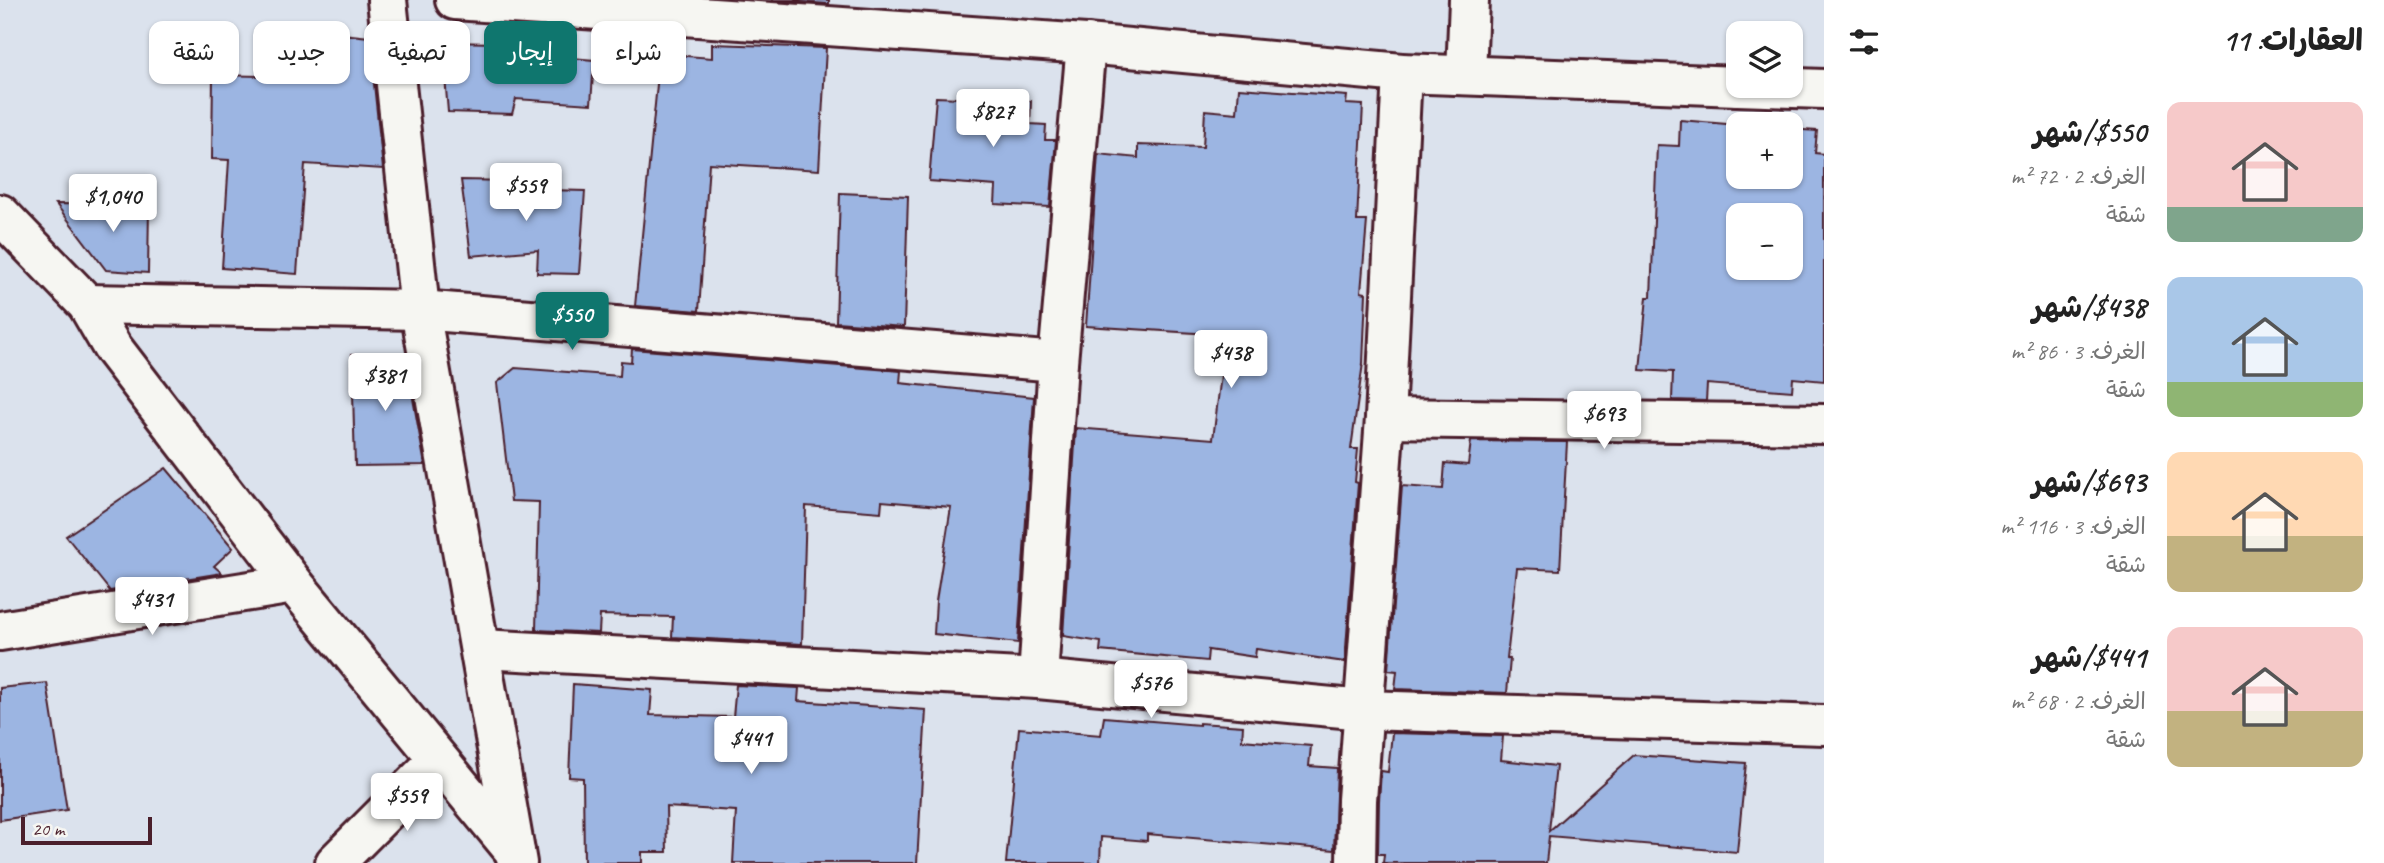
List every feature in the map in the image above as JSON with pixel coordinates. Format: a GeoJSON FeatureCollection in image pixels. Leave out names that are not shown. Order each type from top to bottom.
{"type":"FeatureCollection","features":[{"type":"Feature","properties":{"kind":"street"},"geometry":{"type":"LineString","coordinates":[[387,0],[420,310],[520,859]]}},
{"type":"Feature","properties":{"kind":"street"},"geometry":{"type":"LineString","coordinates":[[455,0],[698,7],[1402,73],[1726,86]]}},
{"type":"Feature","properties":{"kind":"street"},"geometry":{"type":"LineString","coordinates":[[1466,75],[1469,0]]}},
{"type":"Feature","properties":{"kind":"street"},"geometry":{"type":"LineString","coordinates":[[1038,679],[1058,362],[1086,44]]}},
{"type":"Feature","properties":{"kind":"street"},"geometry":{"type":"LineString","coordinates":[[1356,863],[1385,418],[1402,73]]}},
{"type":"Feature","properties":{"kind":"street"},"geometry":{"type":"LineString","coordinates":[[1803,88],[1824,89]]}},
{"type":"Feature","properties":{"kind":"street"},"geometry":{"type":"LineString","coordinates":[[0,214],[87,304],[112,347],[294,584],[520,859]]}},
{"type":"Feature","properties":{"kind":"street"},"geometry":{"type":"LineString","coordinates":[[87,304],[420,310],[1058,362]]}},
{"type":"Feature","properties":{"kind":"street"},"geometry":{"type":"LineString","coordinates":[[1385,418],[1824,425]]}},
{"type":"Feature","properties":{"kind":"street"},"geometry":{"type":"LineString","coordinates":[[0,631],[294,584]]}},
{"type":"Feature","properties":{"kind":"street"},"geometry":{"type":"LineString","coordinates":[[481,649],[1038,679],[1364,710],[1824,725]]}},
{"type":"Feature","properties":{"kind":"street"},"geometry":{"type":"LineString","coordinates":[[335,863],[438,760]]}},
{"type":"Feature","properties":{"kind":"building"},"geometry":{"type":"Polygon","coordinates":[[[771,0],[829,0],[829,4],[771,0]]]}},
{"type":"Feature","properties":{"kind":"building"},"geometry":{"type":"Polygon","coordinates":[[[350,35],[364,36],[364,84],[374,84],[383,169],[305,164],[297,274],[222,268],[229,160],[212,159],[213,84],[239,84],[239,76],[253,76],[253,84],[350,84],[350,35]]]}},
{"type":"Feature","properties":{"kind":"building"},"geometry":{"type":"Polygon","coordinates":[[[470,42],[484,43],[484,84],[577,84],[577,59],[591,60],[591,104],[516,99],[512,114],[448,112],[446,84],[470,84],[470,42]]]}},
{"type":"Feature","properties":{"kind":"building"},"geometry":{"type":"Polygon","coordinates":[[[712,44],[826,48],[819,170],[709,163],[699,311],[635,306],[657,84],[686,84],[686,56],[712,58],[712,44]]]}},
{"type":"Feature","properties":{"kind":"building"},"geometry":{"type":"Polygon","coordinates":[[[1239,88],[1347,96],[1346,104],[1363,105],[1357,221],[1367,221],[1361,292],[1366,293],[1363,363],[1351,449],[1358,449],[1355,482],[1358,483],[1345,662],[1256,649],[1255,657],[1208,650],[1207,661],[1100,651],[1101,642],[1063,636],[1076,428],[1213,439],[1226,335],[1086,326],[1098,154],[1138,158],[1138,145],[1203,147],[1205,110],[1237,113],[1239,88]]]}},
{"type":"Feature","properties":{"kind":"building"},"geometry":{"type":"Polygon","coordinates":[[[936,97],[1031,101],[1030,124],[1046,125],[1045,140],[1056,140],[1050,207],[995,204],[996,186],[929,181],[936,97]]]}},
{"type":"Feature","properties":{"kind":"building"},"geometry":{"type":"Polygon","coordinates":[[[1680,120],[1726,124],[1726,189],[1803,189],[1803,130],[1817,131],[1815,153],[1824,154],[1824,381],[1793,378],[1792,391],[1707,384],[1706,401],[1672,400],[1673,372],[1640,370],[1647,297],[1651,297],[1657,145],[1679,146],[1680,120]]]}},
{"type":"Feature","properties":{"kind":"building"},"geometry":{"type":"Polygon","coordinates":[[[461,180],[511,181],[512,189],[585,191],[579,274],[537,273],[538,250],[471,256],[461,180]]]}},
{"type":"Feature","properties":{"kind":"building"},"geometry":{"type":"Polygon","coordinates":[[[840,193],[908,196],[904,327],[836,322],[840,193]]]}},
{"type":"Feature","properties":{"kind":"building"},"geometry":{"type":"Polygon","coordinates":[[[56,204],[149,205],[148,273],[106,270],[56,204]]]}},
{"type":"Feature","properties":{"kind":"building"},"geometry":{"type":"Polygon","coordinates":[[[632,349],[901,371],[900,383],[1034,397],[1018,643],[934,634],[936,601],[951,507],[882,501],[881,512],[806,506],[802,644],[672,637],[673,617],[600,615],[599,633],[536,630],[539,502],[511,501],[497,383],[515,368],[620,376],[621,361],[631,362],[632,349]]]}},
{"type":"Feature","properties":{"kind":"building"},"geometry":{"type":"Polygon","coordinates":[[[405,354],[425,465],[355,466],[352,355],[405,354]]]}},
{"type":"Feature","properties":{"kind":"building"},"geometry":{"type":"Polygon","coordinates":[[[1471,441],[1567,442],[1560,570],[1517,568],[1507,658],[1510,659],[1507,693],[1395,689],[1397,671],[1388,670],[1402,486],[1443,489],[1445,463],[1468,465],[1471,441]]]}},
{"type":"Feature","properties":{"kind":"building"},"geometry":{"type":"Polygon","coordinates":[[[166,468],[233,548],[214,566],[222,573],[110,591],[66,536],[166,468]]]}},
{"type":"Feature","properties":{"kind":"building"},"geometry":{"type":"Polygon","coordinates":[[[47,683],[67,810],[0,820],[0,688],[47,683]]]}},
{"type":"Feature","properties":{"kind":"building"},"geometry":{"type":"Polygon","coordinates":[[[573,684],[652,690],[650,715],[733,717],[736,685],[799,688],[798,701],[926,710],[917,863],[733,863],[736,811],[666,807],[667,852],[642,852],[642,863],[584,863],[583,778],[569,777],[573,684]]]}},
{"type":"Feature","properties":{"kind":"building"},"geometry":{"type":"Polygon","coordinates":[[[1104,717],[1243,726],[1242,740],[1311,746],[1309,766],[1337,768],[1334,850],[1147,834],[1147,841],[1101,837],[1100,863],[1006,863],[1019,728],[1101,735],[1104,717]]]}},
{"type":"Feature","properties":{"kind":"building"},"geometry":{"type":"Polygon","coordinates":[[[1392,733],[1503,736],[1501,760],[1556,766],[1549,831],[1634,755],[1746,763],[1737,852],[1549,836],[1546,863],[1383,863],[1384,854],[1378,854],[1381,771],[1388,772],[1392,733]]]}}]}
